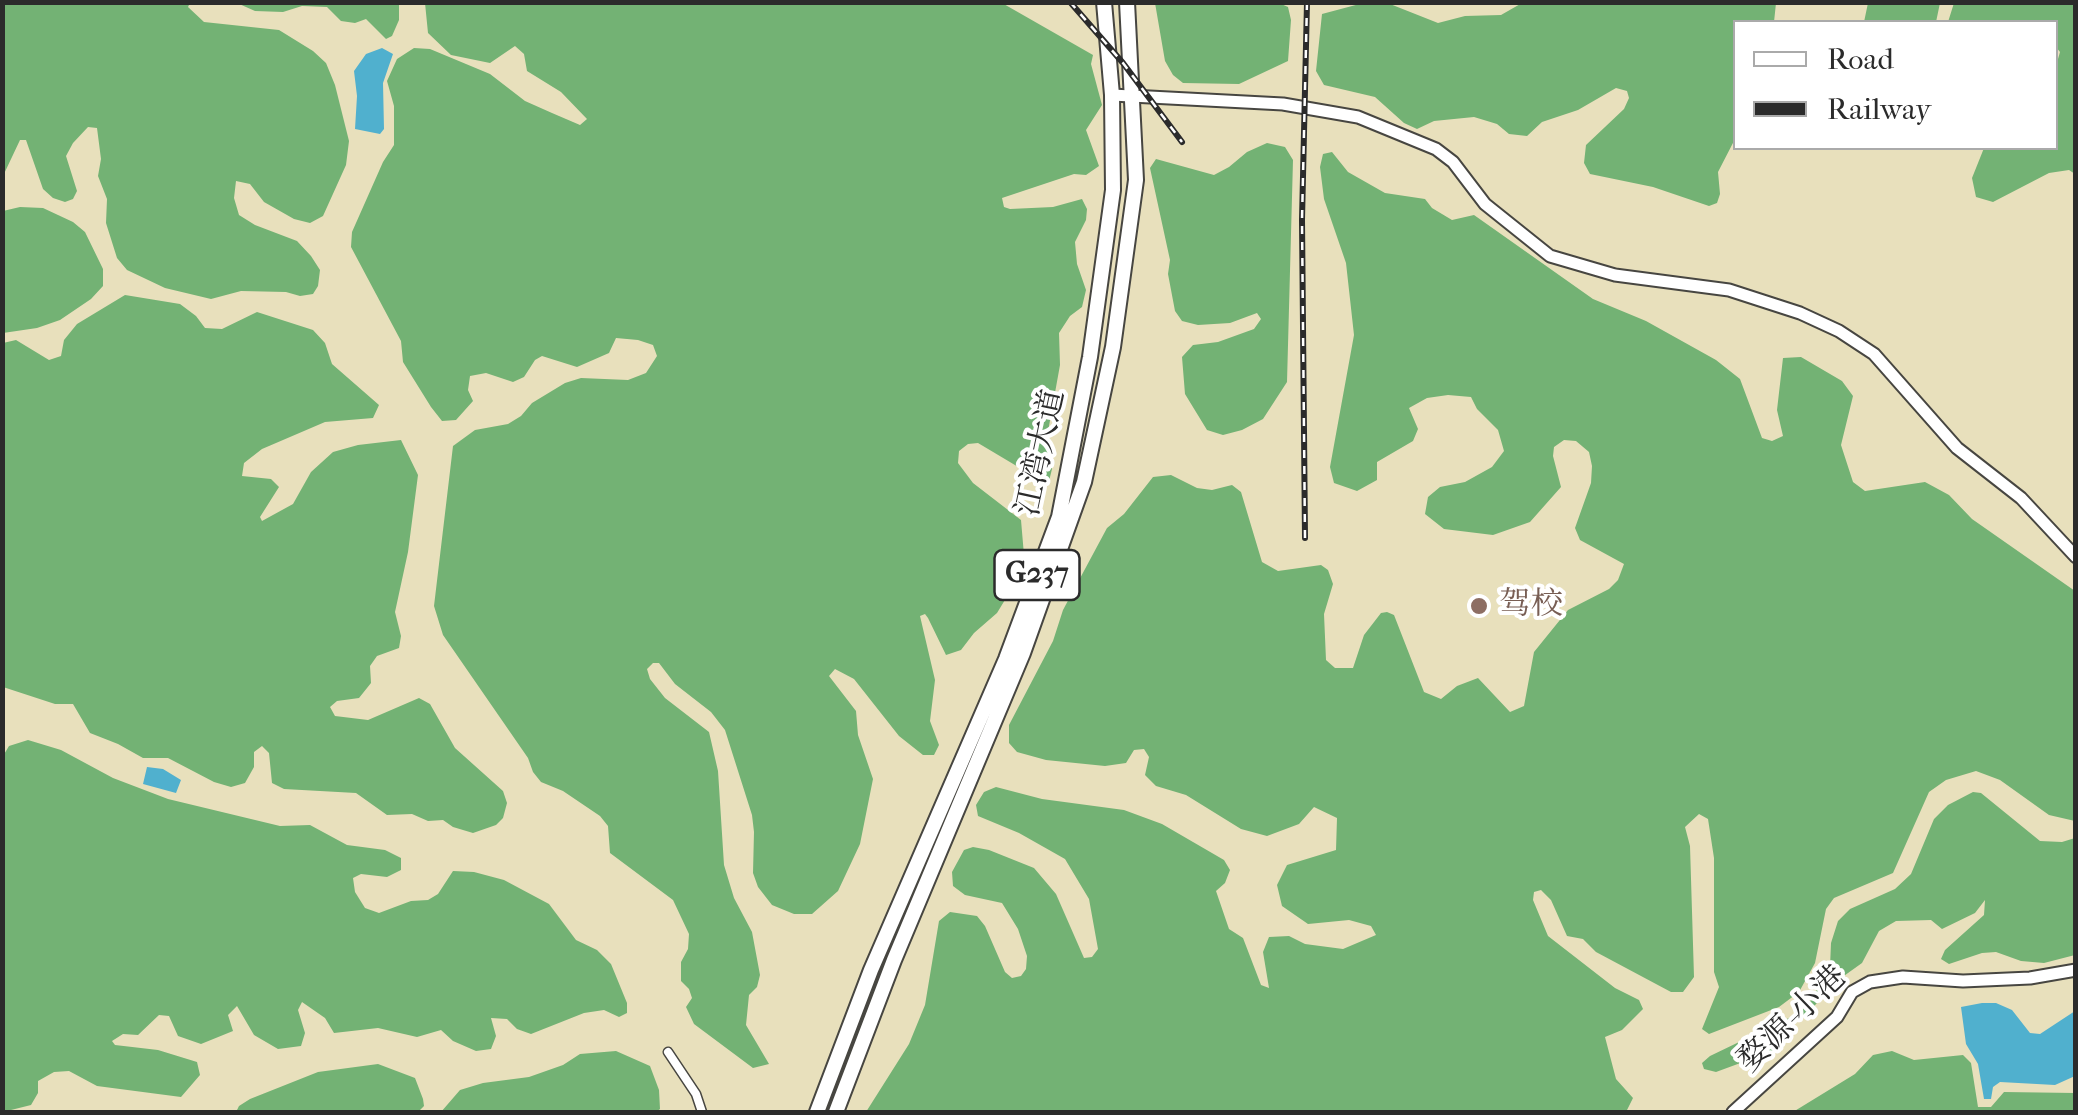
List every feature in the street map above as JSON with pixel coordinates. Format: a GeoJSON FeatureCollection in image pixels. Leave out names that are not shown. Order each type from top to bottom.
{"type":"FeatureCollection","features":[{"type":"Feature","properties":{"kind":"highway","name":"江湾大道"},"geometry":{"type":"LineString","coordinates":[[817,1112],[871,970],[1006,660],[1059,517],[1090,357],[1113,190],[1112,95],[1104,2]]}},
{"type":"Feature","properties":{"kind":"highway","name":"江湾大道"},"geometry":{"type":"LineString","coordinates":[[836,1112],[894,960],[1024,654],[1084,482],[1112,347],[1136,180],[1127,2]]}},
{"type":"Feature","properties":{"kind":"main road"},"geometry":{"type":"LineString","coordinates":[[1112,95],[1283,104],[1358,117],[1436,149],[1454,162],[1485,204],[1550,256],[1615,274],[1729,290],[1800,312],[1874,354],[1956,448],[2021,498],[2076,557]]}},
{"type":"Feature","properties":{"kind":"main road","name":"婺源-小港"},"geometry":{"type":"LineString","coordinates":[[1733,1112],[1836,1017],[1852,992],[1870,982],[1903,977],[2030,978],[2076,970]]}},
{"type":"Feature","properties":{"kind":"street"},"geometry":{"type":"LineString","coordinates":[[668,1052],[696,1094],[702,1112]]}},
{"type":"Feature","properties":{"kind":"green space"},"geometry":{"type":"Polygon","coordinates":[[[3,2],[190,3],[188,7],[204,22],[279,30],[326,63],[349,141],[346,165],[323,216],[310,223],[294,219],[264,202],[250,184],[236,181],[234,198],[239,215],[297,241],[311,256],[320,270],[313,294],[241,291],[211,299],[165,288],[127,270],[117,258],[106,223],[107,199],[98,176],[101,159],[97,128],[88,127],[66,156],[77,191],[73,199],[65,202],[53,198],[43,189],[26,140],[20,140],[3,176],[3,2]]]}},
{"type":"Feature","properties":{"kind":"green space"},"geometry":{"type":"Polygon","coordinates":[[[1367,2],[1390,4],[1438,23],[1465,16],[1501,15],[1522,3],[1776,3],[1774,20],[1733,20],[1733,143],[1718,172],[1717,203],[1709,206],[1653,187],[1590,174],[1584,163],[1586,145],[1624,109],[1629,98],[1627,91],[1616,88],[1578,110],[1542,122],[1527,136],[1509,134],[1497,124],[1474,117],[1434,121],[1417,129],[1404,123],[1375,97],[1324,85],[1316,71],[1322,14],[1367,2]]]}},
{"type":"Feature","properties":{"kind":"green space"},"geometry":{"type":"Polygon","coordinates":[[[1868,2],[1940,3],[1936,20],[1864,20],[1868,2]]]}},
{"type":"Feature","properties":{"kind":"green space"},"geometry":{"type":"Polygon","coordinates":[[[237,3],[399,3],[399,20],[392,36],[386,39],[366,19],[355,23],[341,21],[327,7],[255,11],[237,3]]]}},
{"type":"Feature","properties":{"kind":"green space"},"geometry":{"type":"Polygon","coordinates":[[[425,3],[1002,3],[1093,55],[1091,64],[1102,105],[1086,130],[1099,166],[1086,175],[1074,174],[1002,198],[1004,207],[1010,209],[1053,207],[1082,199],[1087,209],[1075,242],[1086,290],[1082,307],[1070,316],[1059,333],[1060,365],[1047,437],[1052,469],[1048,485],[1038,489],[1025,471],[978,443],[959,451],[958,463],[973,483],[1021,520],[1025,567],[997,613],[961,650],[946,655],[928,618],[925,614],[920,616],[935,680],[930,721],[939,745],[934,755],[923,755],[899,736],[854,679],[835,669],[829,676],[856,711],[858,735],[873,779],[860,844],[838,891],[812,914],[794,914],[772,905],[758,887],[753,873],[752,815],[725,730],[711,712],[675,684],[659,663],[647,669],[665,698],[709,732],[718,771],[724,865],[734,898],[752,932],[760,975],[757,987],[749,995],[746,1025],[769,1064],[753,1068],[694,1024],[686,1007],[692,998],[681,981],[681,962],[688,949],[689,934],[673,900],[610,853],[608,826],[600,816],[563,791],[541,782],[443,635],[434,606],[453,446],[475,430],[508,424],[532,403],[565,383],[581,378],[628,380],[646,373],[657,356],[653,345],[616,338],[609,353],[577,367],[542,356],[524,377],[513,382],[486,373],[470,376],[468,390],[473,401],[456,420],[442,421],[431,407],[403,362],[401,341],[351,247],[352,232],[394,145],[394,106],[387,81],[397,59],[414,48],[430,49],[490,74],[525,101],[580,125],[587,119],[561,92],[527,71],[524,54],[515,46],[490,63],[451,55],[428,33],[425,3]]]}},
{"type":"Feature","properties":{"kind":"green space"},"geometry":{"type":"Polygon","coordinates":[[[1155,3],[1279,3],[1288,7],[1291,20],[1288,61],[1239,84],[1183,83],[1165,61],[1155,3]]]}},
{"type":"Feature","properties":{"kind":"green space"},"geometry":{"type":"Polygon","coordinates":[[[1954,3],[2075,3],[2075,174],[2069,170],[2049,173],[1993,202],[1976,197],[1972,178],[1983,150],[2058,150],[2058,20],[1949,20],[1954,3]]]}},
{"type":"Feature","properties":{"kind":"green space"},"geometry":{"type":"Polygon","coordinates":[[[1267,143],[1285,147],[1293,160],[1287,382],[1263,419],[1223,435],[1207,430],[1185,394],[1182,357],[1193,345],[1218,342],[1254,329],[1261,319],[1257,313],[1230,323],[1198,325],[1182,321],[1175,311],[1168,274],[1170,260],[1150,168],[1156,159],[1214,175],[1267,143]]]}},
{"type":"Feature","properties":{"kind":"green space"},"geometry":{"type":"Polygon","coordinates":[[[1332,152],[1348,172],[1385,193],[1425,199],[1452,220],[1474,215],[1593,299],[1646,321],[1716,360],[1740,379],[1762,438],[1772,441],[1783,436],[1777,410],[1783,358],[1801,357],[1842,381],[1853,396],[1841,445],[1853,482],[1865,491],[1925,482],[1949,495],[1972,519],[2075,591],[2075,821],[2049,815],[2000,780],[1976,771],[1946,780],[1929,792],[1893,873],[1834,898],[1826,909],[1815,963],[1799,992],[1779,1007],[1709,1034],[1702,1029],[1719,987],[1714,972],[1714,858],[1708,819],[1699,814],[1685,827],[1690,846],[1694,977],[1683,992],[1671,992],[1596,952],[1583,939],[1567,936],[1551,900],[1541,890],[1534,892],[1533,900],[1548,936],[1615,988],[1639,1000],[1643,1009],[1622,1030],[1605,1037],[1616,1079],[1633,1098],[1626,1112],[866,1112],[909,1044],[925,1005],[939,921],[950,912],[977,916],[1005,972],[1012,978],[1021,976],[1026,969],[1027,956],[1018,929],[1002,903],[965,895],[953,886],[952,872],[964,850],[989,850],[1034,868],[1056,894],[1084,958],[1092,957],[1098,949],[1089,899],[1065,859],[978,816],[976,805],[984,792],[996,787],[1042,799],[1124,810],[1162,824],[1224,860],[1230,870],[1225,883],[1216,891],[1229,929],[1243,938],[1261,985],[1269,988],[1263,952],[1269,937],[1289,936],[1305,944],[1343,949],[1376,935],[1371,926],[1349,920],[1308,924],[1282,906],[1277,885],[1287,865],[1336,850],[1337,818],[1314,807],[1299,824],[1267,836],[1241,829],[1186,795],[1156,786],[1145,775],[1149,757],[1144,749],[1134,750],[1126,763],[1105,766],[1046,760],[1017,752],[1009,743],[1009,725],[1107,528],[1124,514],[1153,477],[1171,475],[1197,488],[1212,490],[1232,485],[1241,492],[1262,562],[1278,571],[1321,565],[1328,570],[1333,584],[1324,614],[1326,660],[1335,668],[1353,668],[1364,635],[1381,613],[1387,612],[1394,615],[1424,692],[1441,699],[1457,686],[1478,678],[1510,712],[1524,706],[1534,652],[1568,610],[1609,589],[1618,580],[1624,564],[1580,540],[1575,528],[1591,483],[1592,466],[1589,452],[1576,441],[1564,440],[1554,447],[1561,487],[1530,522],[1493,535],[1444,529],[1425,514],[1428,497],[1440,487],[1465,482],[1492,467],[1504,451],[1498,430],[1471,397],[1427,398],[1409,408],[1418,429],[1413,441],[1377,462],[1377,480],[1357,491],[1334,483],[1330,467],[1354,335],[1346,263],[1324,199],[1320,167],[1323,154],[1332,152]]]}},
{"type":"Feature","properties":{"kind":"green space"},"geometry":{"type":"Polygon","coordinates":[[[43,208],[85,232],[103,269],[103,286],[60,320],[3,333],[3,211],[43,208]]]}},
{"type":"Feature","properties":{"kind":"green space"},"geometry":{"type":"Polygon","coordinates":[[[125,295],[180,304],[205,328],[222,329],[257,312],[313,330],[325,343],[332,364],[379,405],[373,418],[325,422],[262,449],[244,463],[242,476],[271,479],[279,487],[260,517],[262,521],[293,504],[311,472],[333,452],[401,440],[418,475],[395,612],[401,636],[399,648],[377,656],[370,666],[371,683],[359,698],[337,701],[330,707],[335,716],[368,720],[419,698],[430,704],[455,748],[503,791],[507,803],[503,818],[496,825],[473,833],[443,820],[428,821],[412,814],[387,815],[356,793],[284,789],[272,783],[269,753],[262,746],[254,752],[254,767],[245,783],[231,787],[168,758],[143,758],[90,733],[73,704],[55,704],[3,687],[3,343],[16,340],[49,360],[61,356],[64,340],[77,324],[125,295]]]}},
{"type":"Feature","properties":{"kind":"green space"},"geometry":{"type":"Polygon","coordinates":[[[28,740],[61,750],[113,778],[168,799],[280,826],[310,825],[347,845],[385,850],[401,858],[401,870],[387,877],[361,874],[353,878],[355,892],[365,908],[379,913],[411,901],[428,900],[438,894],[453,871],[504,880],[549,904],[576,940],[597,950],[611,964],[627,1003],[627,1013],[619,1017],[604,1010],[584,1013],[531,1034],[517,1029],[507,1019],[491,1018],[496,1036],[491,1049],[476,1051],[453,1041],[441,1030],[417,1037],[378,1028],[334,1033],[325,1018],[302,1002],[298,1010],[305,1033],[301,1046],[278,1049],[254,1035],[237,1006],[228,1015],[233,1031],[201,1044],[178,1036],[169,1016],[159,1015],[138,1035],[123,1034],[112,1041],[115,1045],[158,1050],[197,1062],[200,1075],[181,1097],[97,1086],[69,1071],[54,1072],[38,1081],[38,1093],[31,1105],[3,1112],[3,756],[9,746],[28,740]]]}},
{"type":"Feature","properties":{"kind":"green space"},"geometry":{"type":"Polygon","coordinates":[[[1973,792],[1981,793],[2040,841],[2075,838],[2075,955],[2044,963],[2021,961],[1996,952],[1949,964],[1941,959],[1945,950],[1984,915],[1985,900],[1975,913],[1942,929],[1931,920],[1896,921],[1879,931],[1862,963],[1834,983],[1810,1011],[1785,1030],[1773,1051],[1716,1072],[1704,1069],[1702,1063],[1710,1056],[1808,1005],[1830,967],[1831,943],[1838,921],[1850,909],[1895,889],[1911,874],[1934,819],[1948,805],[1973,792]]]}},
{"type":"Feature","properties":{"kind":"green space"},"geometry":{"type":"Polygon","coordinates":[[[616,1051],[650,1066],[659,1090],[660,1109],[656,1112],[441,1112],[460,1090],[529,1077],[563,1065],[580,1054],[616,1051]]]}},
{"type":"Feature","properties":{"kind":"green space"},"geometry":{"type":"Polygon","coordinates":[[[1892,1051],[1914,1060],[1963,1055],[1971,1063],[1978,1107],[1991,1107],[2004,1092],[2075,1093],[2075,1112],[1793,1112],[1855,1074],[1873,1055],[1892,1051]]]}},
{"type":"Feature","properties":{"kind":"green space"},"geometry":{"type":"Polygon","coordinates":[[[378,1064],[415,1078],[424,1106],[418,1112],[236,1112],[250,1099],[318,1072],[378,1064]]]}},
{"type":"Feature","properties":{"kind":"water"},"geometry":{"type":"Polygon","coordinates":[[[382,48],[393,54],[383,83],[384,129],[380,134],[355,129],[354,71],[366,54],[382,48]]]}},
{"type":"Feature","properties":{"kind":"water"},"geometry":{"type":"Polygon","coordinates":[[[147,767],[163,769],[181,780],[176,793],[143,784],[147,767]]]}},
{"type":"Feature","properties":{"kind":"water"},"geometry":{"type":"Polygon","coordinates":[[[1996,1003],[2012,1010],[2030,1033],[2040,1034],[2075,1011],[2075,1076],[2055,1085],[2000,1082],[1993,1087],[1991,1099],[1984,1099],[1978,1064],[1966,1044],[1961,1007],[1996,1003]]]}},
{"type":"Feature","properties":{"kind":"railway"},"geometry":{"type":"LineString","coordinates":[[1070,2],[1123,63],[1182,142]]}},
{"type":"Feature","properties":{"kind":"railway"},"geometry":{"type":"LineString","coordinates":[[1305,538],[1302,220],[1307,2]]}},
{"type":"Feature","properties":{"kind":"place","name":"驾校"},"geometry":{"type":"Point","coordinates":[1479,606]}}]}
